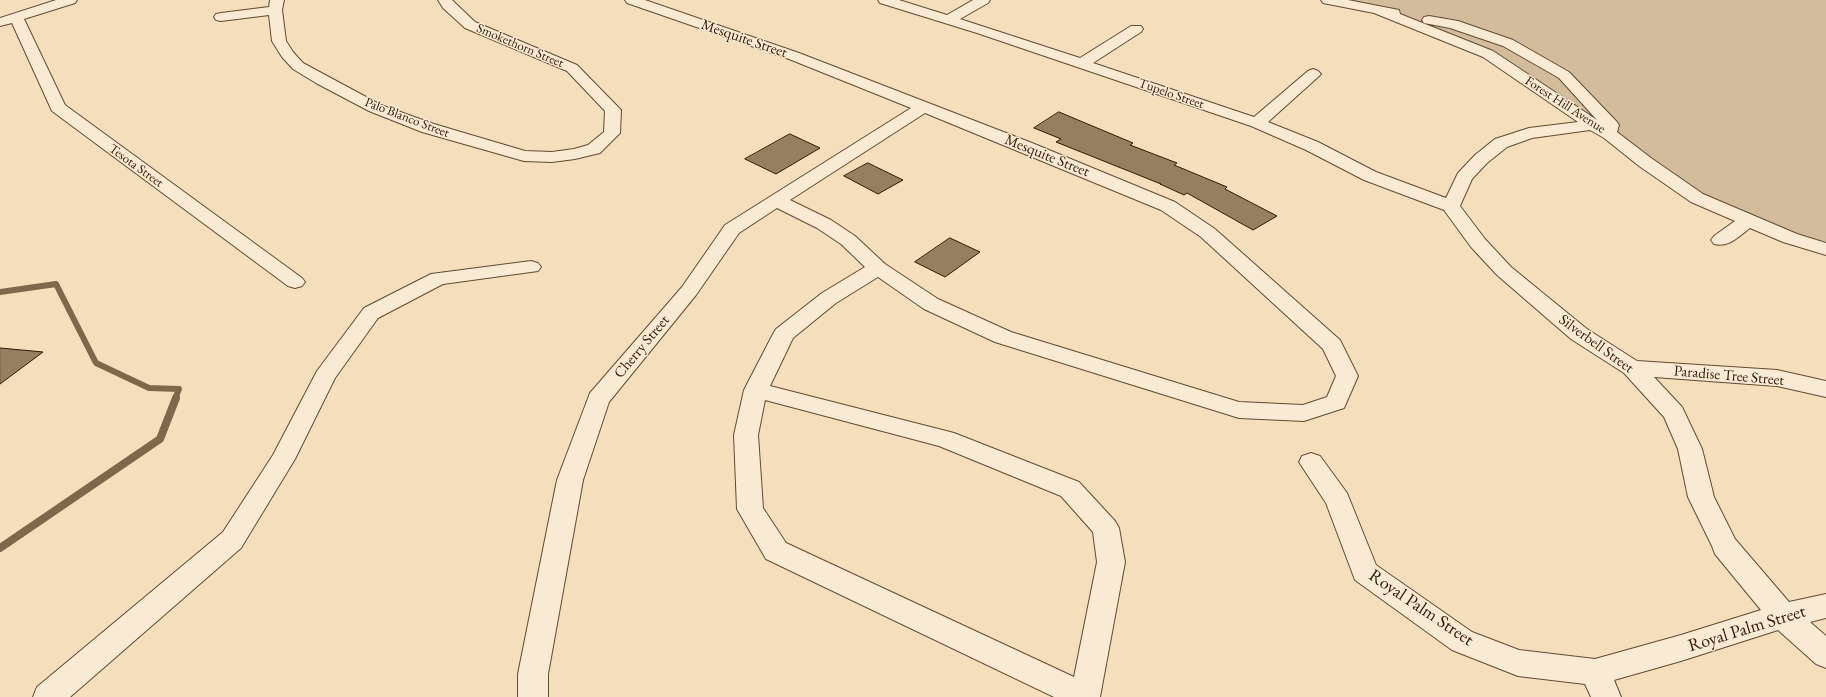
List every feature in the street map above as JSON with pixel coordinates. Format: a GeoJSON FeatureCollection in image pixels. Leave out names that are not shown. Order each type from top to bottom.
{"type":"FeatureCollection","features":[{"type":"Feature","properties":{"kind":"street"},"geometry":{"type":"LineString","coordinates":[[8,20],[70,0]]}},
{"type":"Feature","properties":{"kind":"street","name":"Smokethorn Street"},"geometry":{"type":"LineString","coordinates":[[445,0],[448,5],[470,25],[572,68],[613,110],[612,132],[594,149]]}},
{"type":"Feature","properties":{"kind":"street","name":"Mesquite Street"},"geometry":{"type":"LineString","coordinates":[[632,0],[794,56],[923,108],[1026,146],[1168,206],[1208,233],[1332,345],[1347,376],[1336,402],[1304,413],[1239,410],[1003,336],[931,304],[878,268]]}},
{"type":"Feature","properties":{"kind":"street","name":"Tupelo Street"},"geometry":{"type":"LineString","coordinates":[[885,0],[1257,123],[1312,146],[1370,176],[1450,206]]}},
{"type":"Feature","properties":{"kind":"street"},"geometry":{"type":"LineString","coordinates":[[948,20],[983,0]]}},
{"type":"Feature","properties":{"kind":"street","name":"Forest Hill Avenue"},"geometry":{"type":"LineString","coordinates":[[1328,0],[1453,24],[1508,43],[1564,75],[1605,128]]}},
{"type":"Feature","properties":{"kind":"street"},"geometry":{"type":"LineString","coordinates":[[222,17],[276,5]]}},
{"type":"Feature","properties":{"kind":"street","name":"Palo Blanco Street"},"geometry":{"type":"LineString","coordinates":[[276,5],[279,40],[287,54],[298,66],[321,80],[375,108],[428,128],[524,156],[552,157],[575,154],[594,149]]}},
{"type":"Feature","properties":{"kind":"street","name":"Forest Hill Avenue"},"geometry":{"type":"LineString","coordinates":[[1379,11],[1488,54],[1605,128]]}},
{"type":"Feature","properties":{"kind":"street","name":"Tesota Street"},"geometry":{"type":"LineString","coordinates":[[8,20],[58,108],[295,282]]}},
{"type":"Feature","properties":{"kind":"street"},"geometry":{"type":"LineString","coordinates":[[1081,64],[1136,29]]}},
{"type":"Feature","properties":{"kind":"street"},"geometry":{"type":"LineString","coordinates":[[1257,123],[1313,74]]}},
{"type":"Feature","properties":{"kind":"street","name":"Cherry Street"},"geometry":{"type":"LineString","coordinates":[[533,697],[533,674],[570,480],[598,399],[689,291],[732,229],[777,202],[923,108]]}},
{"type":"Feature","properties":{"kind":"street"},"geometry":{"type":"LineString","coordinates":[[1450,206],[1464,177],[1481,159],[1501,143],[1529,133],[1605,128],[1644,162],[1697,198],[1790,238],[1826,249]]}},
{"type":"Feature","properties":{"kind":"street"},"geometry":{"type":"LineString","coordinates":[[756,390],[945,439],[1070,489],[1106,528],[1111,562],[1085,697],[776,551],[750,509],[746,435],[756,390],[784,334],[829,298],[878,268],[848,240],[824,224],[777,202]]}},
{"type":"Feature","properties":{"kind":"street","name":"Silverbell Street"},"geometry":{"type":"LineString","coordinates":[[1450,206],[1478,243],[1504,271],[1579,334],[1632,368],[1674,413],[1690,449],[1701,497],[1725,546],[1783,616],[1826,655]]}},
{"type":"Feature","properties":{"kind":"street"},"geometry":{"type":"LineString","coordinates":[[1721,240],[1749,220]]}},
{"type":"Feature","properties":{"kind":"street"},"geometry":{"type":"LineString","coordinates":[[48,697],[232,540],[283,459],[325,376],[371,313],[438,278],[531,267]]}},
{"type":"Feature","properties":{"kind":"street","name":"Paradise Tree Street"},"geometry":{"type":"LineString","coordinates":[[1632,368],[1777,378],[1826,389]]}},
{"type":"Feature","properties":{"kind":"street","name":"Royal Palm Street"},"geometry":{"type":"LineString","coordinates":[[1310,462],[1338,500],[1365,572],[1462,641],[1518,663],[1601,684],[1689,646],[1783,616],[1826,606]]}},
{"type":"Feature","properties":{"kind":"shaded area"},"geometry":{"type":"Polygon","coordinates":[[[1328,0],[1826,0],[1826,249],[1697,198],[1488,54],[1379,11],[1328,0]]]}},
{"type":"Feature","properties":{"kind":"building"},"geometry":{"type":"Polygon","coordinates":[[[1059,112],[1133,143],[1130,145],[1177,163],[1174,165],[1227,187],[1225,189],[1277,216],[1253,230],[1187,193],[1184,195],[1161,184],[1056,142],[1061,139],[1034,128],[1059,112]]]}},
{"type":"Feature","properties":{"kind":"building"},"geometry":{"type":"Polygon","coordinates":[[[790,134],[820,148],[776,174],[745,159],[790,134]]]}},
{"type":"Feature","properties":{"kind":"building"},"geometry":{"type":"Polygon","coordinates":[[[868,163],[903,180],[878,194],[844,176],[868,163]]]}},
{"type":"Feature","properties":{"kind":"building"},"geometry":{"type":"Polygon","coordinates":[[[950,238],[980,252],[945,277],[915,262],[950,238]]]}},
{"type":"Feature","properties":{"kind":"building"},"geometry":{"type":"Polygon","coordinates":[[[0,348],[43,352],[0,384],[0,348]]]}},
{"type":"Feature","properties":{"kind":"waterway"},"geometry":{"type":"LineString","coordinates":[[0,292],[56,284],[96,363],[149,388],[179,389],[175,399]]}},
{"type":"Feature","properties":{"kind":"waterway"},"geometry":{"type":"LineString","coordinates":[[0,548],[160,439],[176,398]]}}]}
